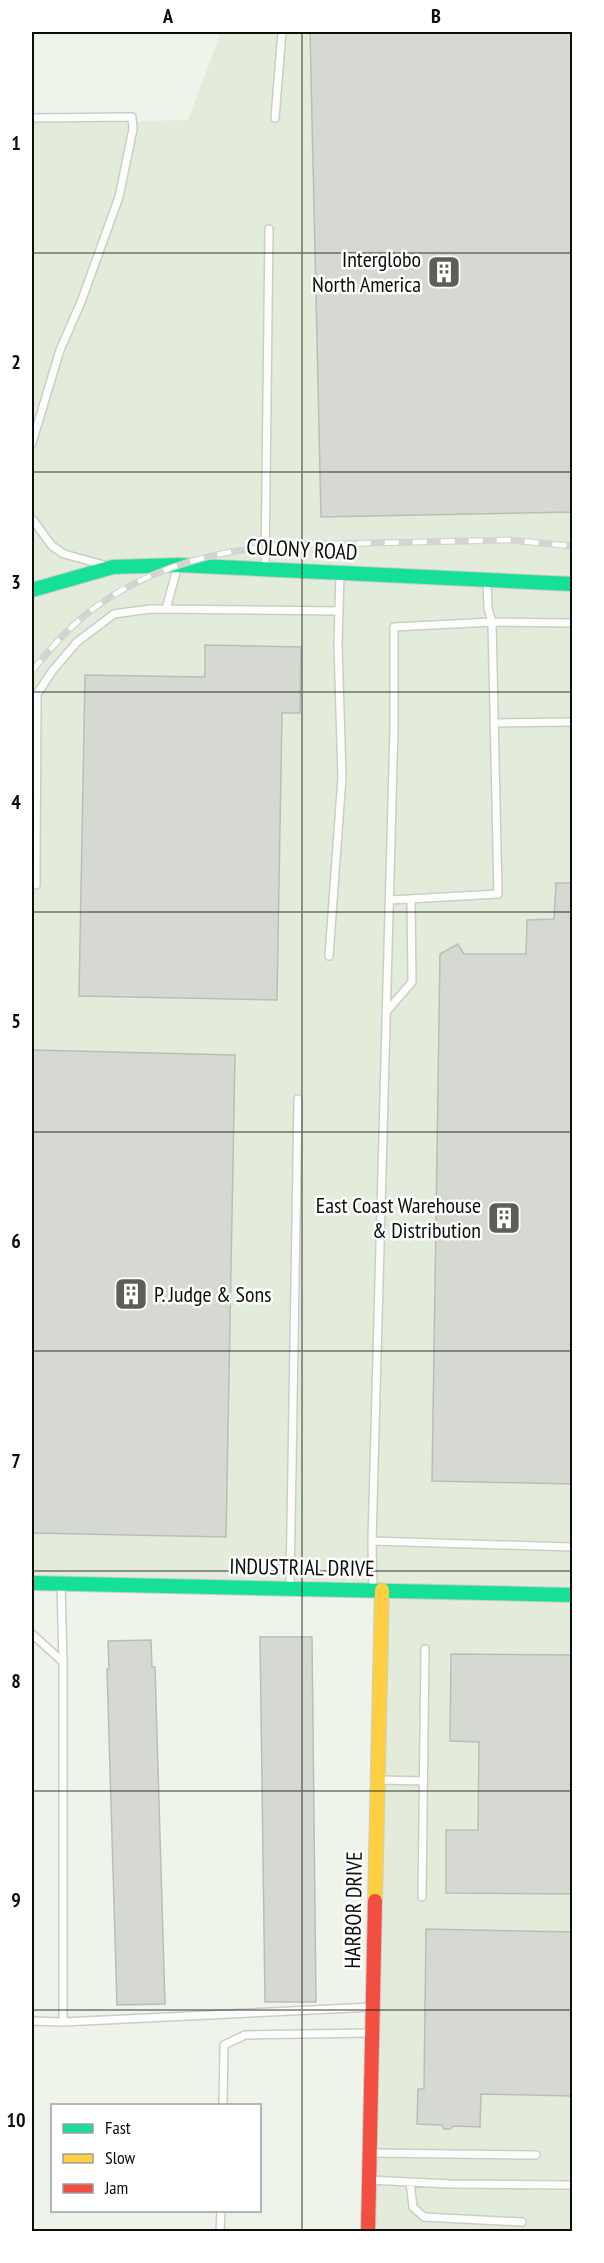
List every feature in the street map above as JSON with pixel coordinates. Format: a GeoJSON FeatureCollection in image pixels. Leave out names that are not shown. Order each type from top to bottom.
{"type":"FeatureCollection","features":[{"type":"Feature","properties":{"kind":"street","name":"COLONY ROAD"},"geometry":{"type":"LineString","coordinates":[[32,590],[112,567],[178,565],[573,584]]}},
{"type":"Feature","properties":{"kind":"street","name":"INDUSTRIAL DRIVE"},"geometry":{"type":"LineString","coordinates":[[32,1583],[573,1595]]}},
{"type":"Feature","properties":{"kind":"street","name":"HARBOR DRIVE"},"geometry":{"type":"LineString","coordinates":[[368,2232],[378,1780],[378,1590]]}},
{"type":"Feature","properties":{"kind":"lane"},"geometry":{"type":"LineString","coordinates":[[275,118],[282,32]]}},
{"type":"Feature","properties":{"kind":"lane"},"geometry":{"type":"LineString","coordinates":[[32,118],[132,117],[133,129],[119,197],[81,302],[60,350],[32,443]]}},
{"type":"Feature","properties":{"kind":"lane"},"geometry":{"type":"LineString","coordinates":[[265,569],[269,229]]}},
{"type":"Feature","properties":{"kind":"lane"},"geometry":{"type":"LineString","coordinates":[[32,522],[52,546],[64,554],[112,567]]}},
{"type":"Feature","properties":{"kind":"lane"},"geometry":{"type":"LineString","coordinates":[[166,609],[178,565]]}},
{"type":"Feature","properties":{"kind":"lane"},"geometry":{"type":"LineString","coordinates":[[329,956],[342,777],[340,572]]}},
{"type":"Feature","properties":{"kind":"lane"},"geometry":{"type":"LineString","coordinates":[[390,900],[498,894],[492,621],[488,608],[487,579]]}},
{"type":"Feature","properties":{"kind":"lane"},"geometry":{"type":"LineString","coordinates":[[36,885],[37,694],[53,670],[77,642],[114,614],[150,609],[339,611]]}},
{"type":"Feature","properties":{"kind":"lane"},"geometry":{"type":"LineString","coordinates":[[378,1590],[372,1541],[390,900],[394,627],[492,621],[573,622]]}},
{"type":"Feature","properties":{"kind":"lane"},"geometry":{"type":"LineString","coordinates":[[495,723],[573,722]]}},
{"type":"Feature","properties":{"kind":"lane"},"geometry":{"type":"LineString","coordinates":[[387,1011],[412,982],[411,899]]}},
{"type":"Feature","properties":{"kind":"lane"},"geometry":{"type":"LineString","coordinates":[[290,1588],[298,1098]]}},
{"type":"Feature","properties":{"kind":"lane"},"geometry":{"type":"LineString","coordinates":[[372,1541],[573,1547]]}},
{"type":"Feature","properties":{"kind":"lane"},"geometry":{"type":"LineString","coordinates":[[61,1584],[63,2022]]}},
{"type":"Feature","properties":{"kind":"lane"},"geometry":{"type":"LineString","coordinates":[[32,1634],[63,1662]]}},
{"type":"Feature","properties":{"kind":"lane"},"geometry":{"type":"LineString","coordinates":[[422,1897],[425,1649]]}},
{"type":"Feature","properties":{"kind":"lane"},"geometry":{"type":"LineString","coordinates":[[378,1780],[423,1781]]}},
{"type":"Feature","properties":{"kind":"lane"},"geometry":{"type":"LineString","coordinates":[[32,2021],[63,2022],[372,2007]]}},
{"type":"Feature","properties":{"kind":"lane"},"geometry":{"type":"LineString","coordinates":[[223,2104],[224,2045],[244,2035],[372,2033]]}},
{"type":"Feature","properties":{"kind":"lane"},"geometry":{"type":"LineString","coordinates":[[370,2153],[536,2155]]}},
{"type":"Feature","properties":{"kind":"lane"},"geometry":{"type":"LineString","coordinates":[[369,2180],[450,2184],[573,2185]]}},
{"type":"Feature","properties":{"kind":"lane"},"geometry":{"type":"LineString","coordinates":[[410,2182],[413,2207],[423,2217],[522,2222]]}},
{"type":"Feature","properties":{"kind":"lane"},"geometry":{"type":"LineString","coordinates":[[220,2232],[221,2212]]}},
{"type":"Feature","properties":{"kind":"shaded area"},"geometry":{"type":"Polygon","coordinates":[[[221,32],[572,32],[572,2231],[368,2231],[375,1590],[32,1583],[32,123],[188,120],[221,32]]]}},
{"type":"Feature","properties":{"kind":"building","name":"Interglobo North America"},"geometry":{"type":"Polygon","coordinates":[[[310,32],[573,32],[573,512],[321,517],[310,32]]]}},
{"type":"Feature","properties":{"kind":"building"},"geometry":{"type":"Polygon","coordinates":[[[205,645],[301,647],[300,713],[282,713],[277,1000],[79,996],[85,675],[205,677],[205,645]]]}},
{"type":"Feature","properties":{"kind":"building","name":"East Coast Warehouse & Distribution"},"geometry":{"type":"Polygon","coordinates":[[[556,883],[573,883],[573,1484],[432,1481],[440,954],[458,944],[464,954],[526,954],[527,920],[554,919],[556,883]]]}},
{"type":"Feature","properties":{"kind":"building","name":"P. Judge & Sons"},"geometry":{"type":"Polygon","coordinates":[[[32,1050],[235,1055],[226,1537],[32,1533],[32,1050]]]}},
{"type":"Feature","properties":{"kind":"building"},"geometry":{"type":"Polygon","coordinates":[[[260,1637],[312,1637],[316,2002],[265,2002],[260,1637]]]}},
{"type":"Feature","properties":{"kind":"building"},"geometry":{"type":"Polygon","coordinates":[[[151,1640],[152,1667],[155,1667],[165,2004],[117,2005],[108,1641],[151,1640]]]}},
{"type":"Feature","properties":{"kind":"building"},"geometry":{"type":"Polygon","coordinates":[[[451,1654],[573,1655],[573,1894],[446,1893],[446,1830],[478,1830],[479,1742],[450,1741],[451,1654]]]}},
{"type":"Feature","properties":{"kind":"building"},"geometry":{"type":"Polygon","coordinates":[[[426,1929],[573,1932],[573,2096],[481,2094],[480,2127],[454,2126],[444,2129],[442,2125],[417,2124],[418,2089],[424,2089],[426,1929]]]}},
{"type":"Feature","properties":{"kind":"railway"},"geometry":{"type":"LineString","coordinates":[[32,671],[72,627],[100,604],[143,579],[188,562],[212,556],[285,545],[509,540],[572,546]]}},
{"type":"Feature","properties":{"kind":"traffic: fast"},"geometry":{"type":"LineString","coordinates":[[32,590],[113,567],[178,565],[572,584]]}},
{"type":"Feature","properties":{"kind":"traffic: fast"},"geometry":{"type":"LineString","coordinates":[[32,1583],[572,1595]]}},
{"type":"Feature","properties":{"kind":"traffic: slow"},"geometry":{"type":"LineString","coordinates":[[375,1901],[382,1590]]}},
{"type":"Feature","properties":{"kind":"traffic: jam"},"geometry":{"type":"LineString","coordinates":[[368,2232],[375,1901]]}},
{"type":"Feature","properties":{"kind":"place","name":"Interglobo North America"},"geometry":{"type":"Point","coordinates":[444,272]}},
{"type":"Feature","properties":{"kind":"place","name":"East Coast Warehouse & Distribution"},"geometry":{"type":"Point","coordinates":[504,1218]}},
{"type":"Feature","properties":{"kind":"place","name":"P. Judge & Sons"},"geometry":{"type":"Point","coordinates":[131,1294]}}]}
